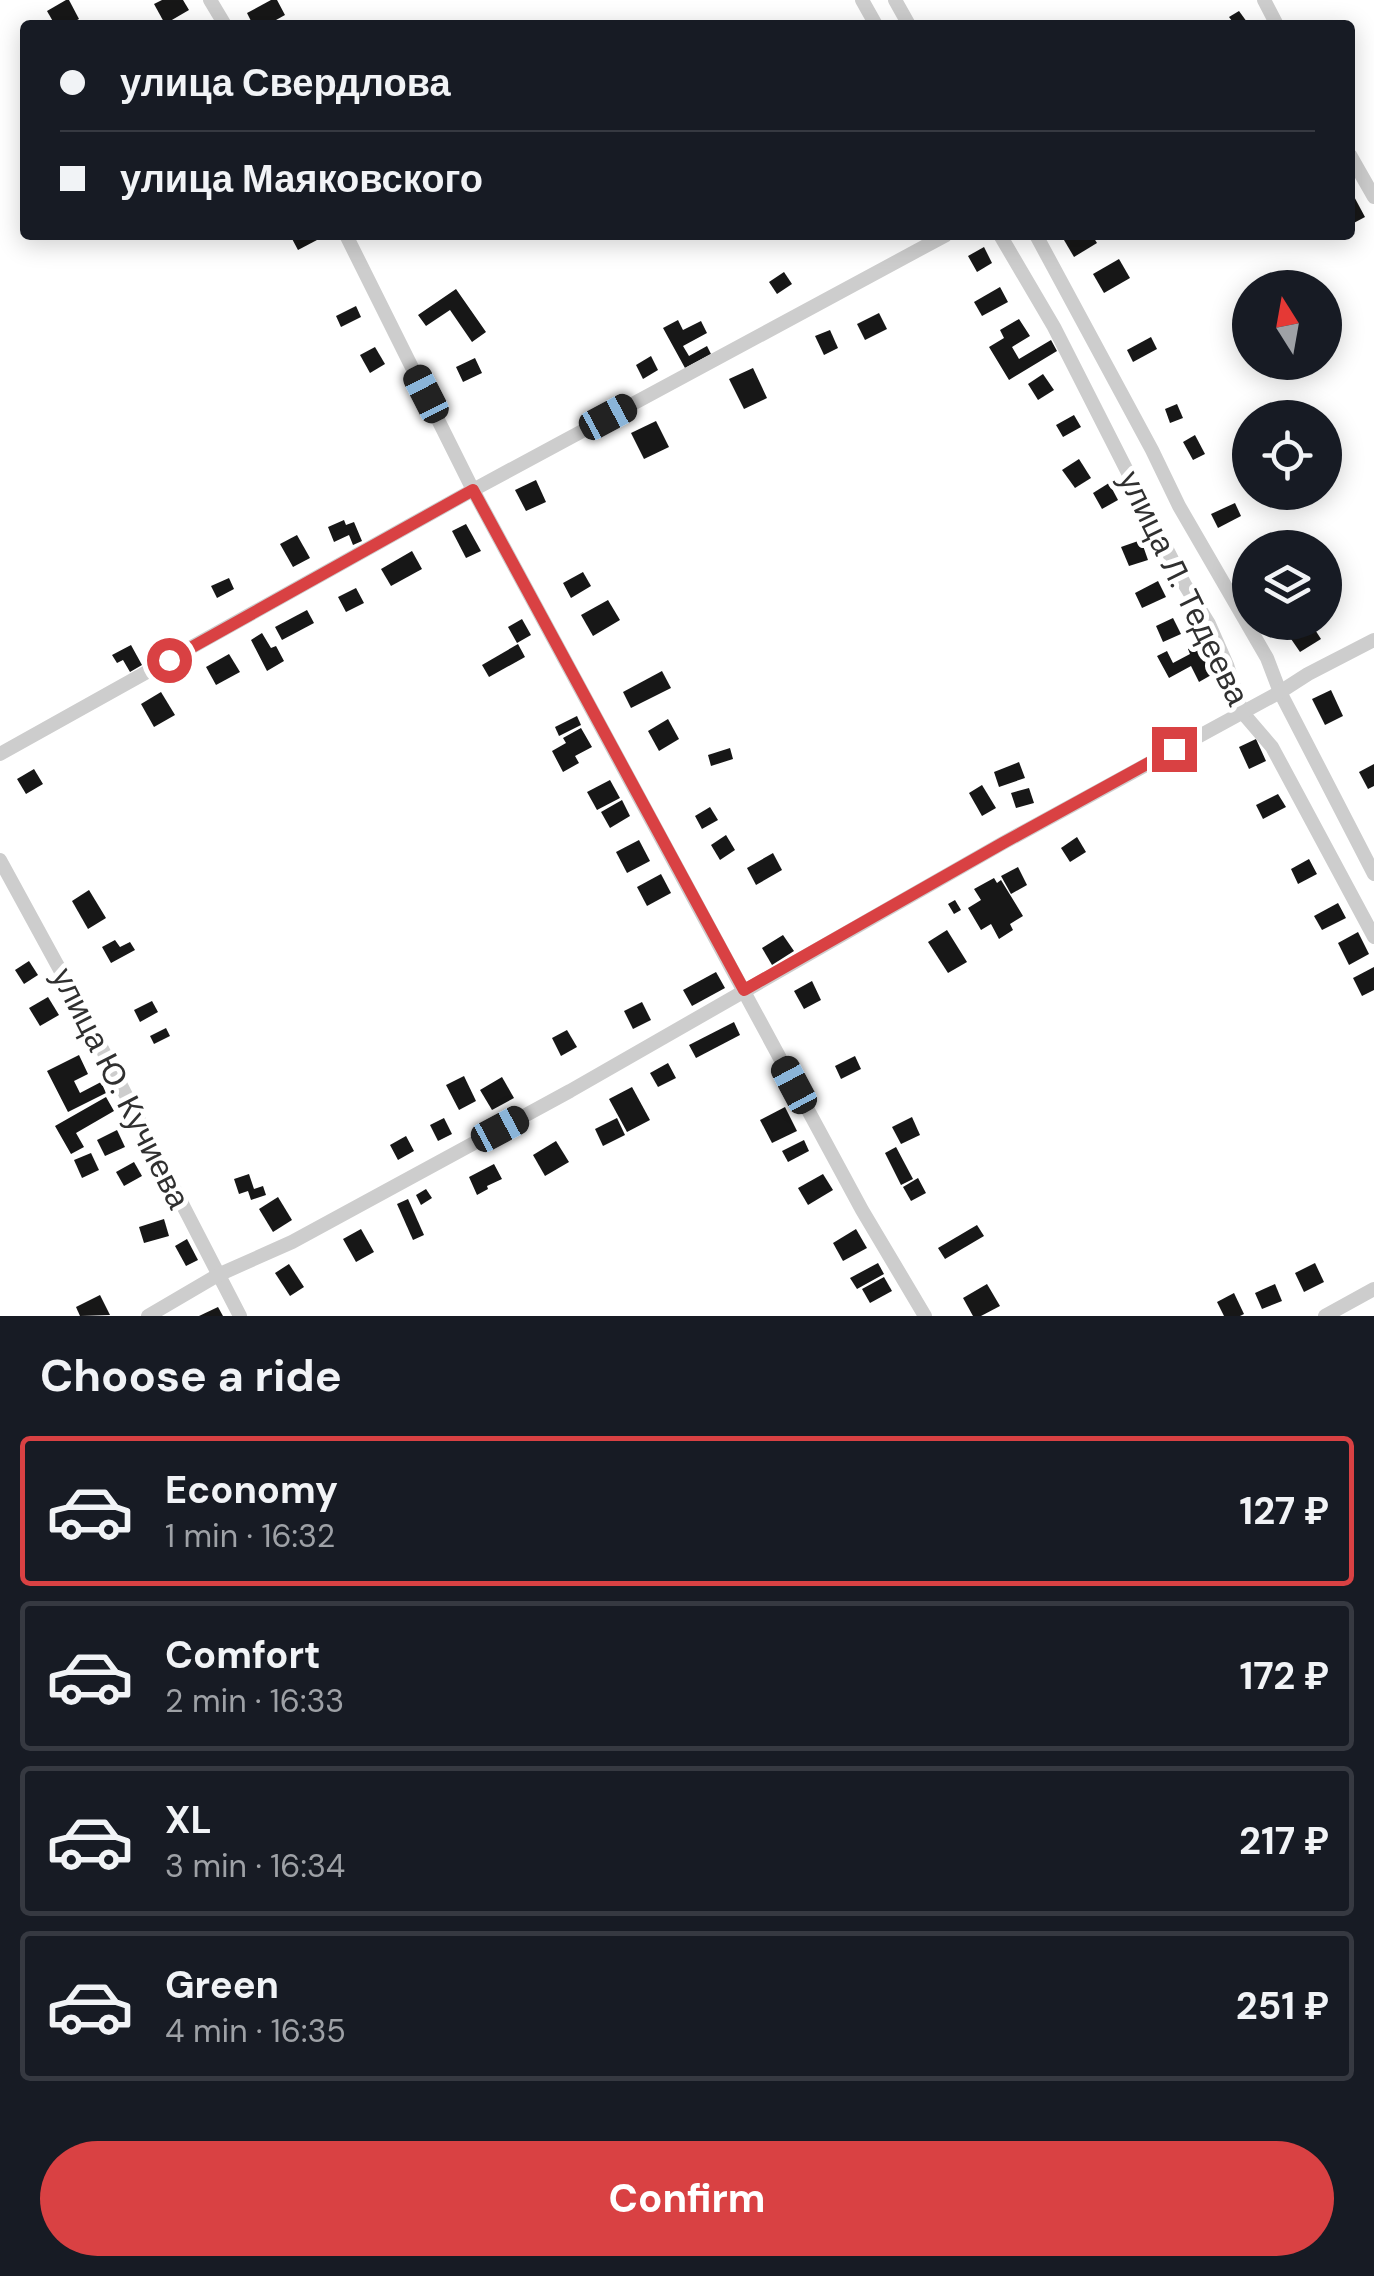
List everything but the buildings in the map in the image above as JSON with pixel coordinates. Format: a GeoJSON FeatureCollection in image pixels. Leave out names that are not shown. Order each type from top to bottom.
{"type":"FeatureCollection","features":[{"type":"Feature","properties":{"kind":"street"},"geometry":{"type":"LineString","coordinates":[[1355,164],[1374,198]]}},
{"type":"Feature","properties":{"kind":"street"},"geometry":{"type":"LineString","coordinates":[[348,240],[473,490],[862,1210],[925,1316]]}},
{"type":"Feature","properties":{"kind":"street"},"geometry":{"type":"LineString","coordinates":[[0,754],[473,490],[937,240]]}},
{"type":"Feature","properties":{"kind":"street","name":"улица Л. Тедеева"},"geometry":{"type":"LineString","coordinates":[[1003,240],[1054,328],[1208,624],[1242,712],[1272,748],[1374,936]]}},
{"type":"Feature","properties":{"kind":"street","name":"улица Л. Тедеева"},"geometry":{"type":"LineString","coordinates":[[1039,240],[1179,506],[1267,658],[1280,692],[1374,874]]}},
{"type":"Feature","properties":{"kind":"street"},"geometry":{"type":"LineString","coordinates":[[148,1316],[218,1275],[310,1233],[570,1091],[1003,843],[1374,640]]}},
{"type":"Feature","properties":{"kind":"street","name":"улица Ю. Кучиева"},"geometry":{"type":"LineString","coordinates":[[0,860],[84,1012],[240,1316]]}},
{"type":"Feature","properties":{"kind":"street"},"geometry":{"type":"LineString","coordinates":[[1325,1316],[1374,1289]]}},
{"type":"Feature","properties":{"kind":"route"},"geometry":{"type":"LineString","coordinates":[[169,660],[473,490],[744,990],[1174,749]]}}]}
